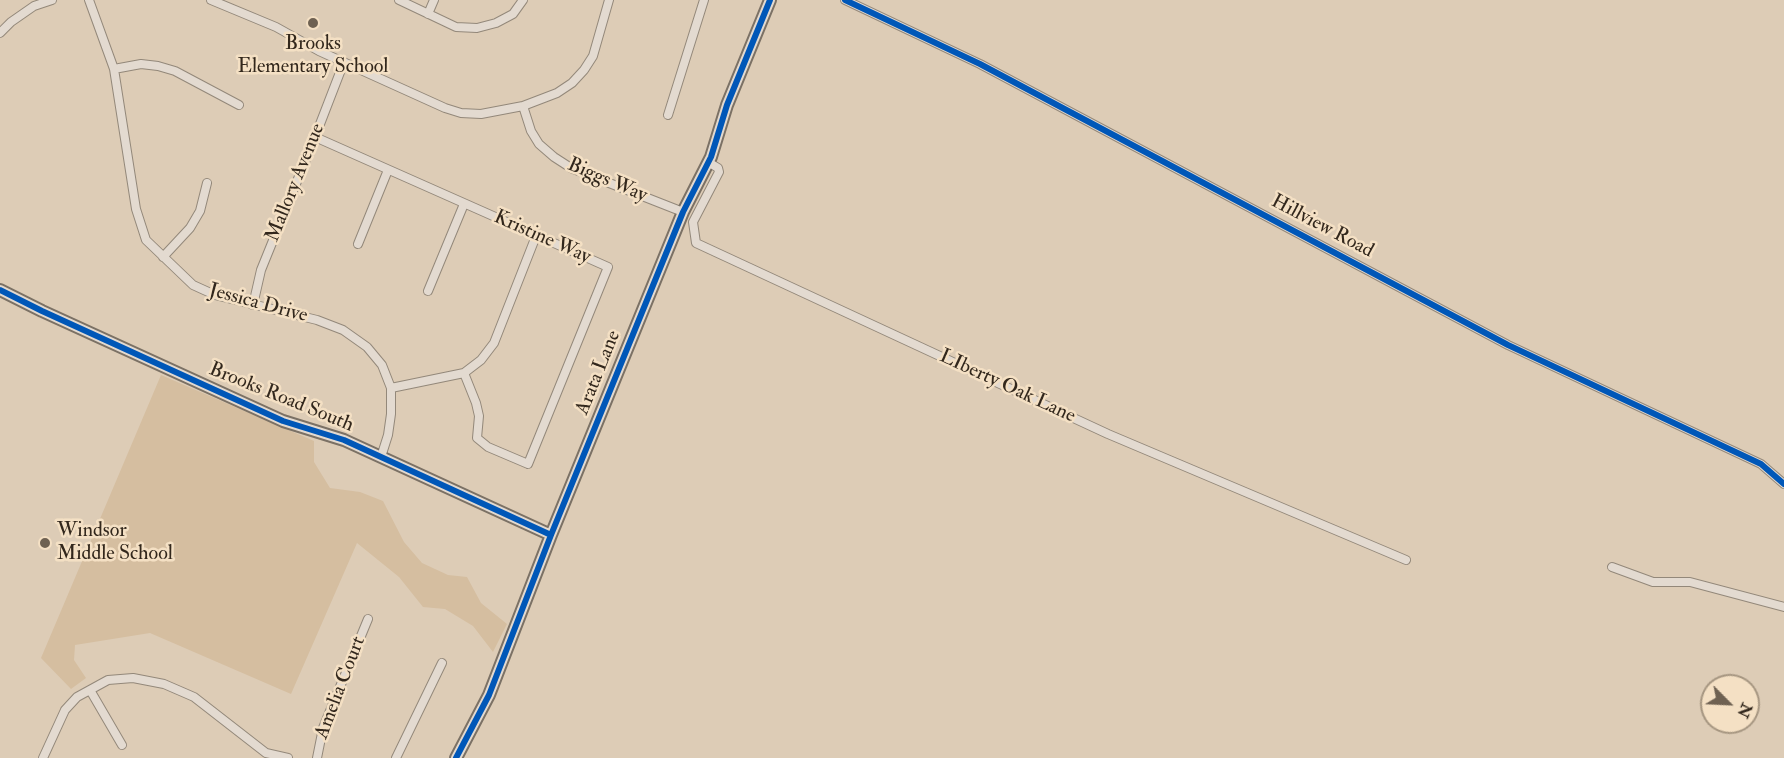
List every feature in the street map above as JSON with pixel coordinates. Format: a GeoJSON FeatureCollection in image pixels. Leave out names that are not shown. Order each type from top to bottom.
{"type":"FeatureCollection","features":[{"type":"Feature","properties":{"kind":"street"},"geometry":{"type":"LineString","coordinates":[[0,33],[34,6],[52,0]]}},
{"type":"Feature","properties":{"kind":"street","name":"Jessica Drive"},"geometry":{"type":"LineString","coordinates":[[89,0],[114,69],[138,218],[146,240],[193,285],[215,295],[317,320],[343,330],[366,347],[382,365],[391,388],[388,435],[381,457]]}},
{"type":"Feature","properties":{"kind":"street"},"geometry":{"type":"LineString","coordinates":[[211,0],[276,27],[344,62],[445,108],[461,113],[481,114],[523,106],[557,93],[572,83],[593,56],[609,0]]}},
{"type":"Feature","properties":{"kind":"street"},"geometry":{"type":"LineString","coordinates":[[399,0],[456,27],[477,28],[496,23],[513,14],[523,0]]}},
{"type":"Feature","properties":{"kind":"street"},"geometry":{"type":"LineString","coordinates":[[428,14],[434,0]]}},
{"type":"Feature","properties":{"kind":"street"},"geometry":{"type":"LineString","coordinates":[[668,115],[705,0]]}},
{"type":"Feature","properties":{"kind":"street","name":"Arata Lane"},"geometry":{"type":"LineString","coordinates":[[456,758],[489,695],[551,535],[683,213],[708,162],[727,105],[770,0]]}},
{"type":"Feature","properties":{"kind":"street","name":"Hillview Road"},"geometry":{"type":"LineString","coordinates":[[845,0],[980,64],[1509,345],[1761,465],[1784,484]]}},
{"type":"Feature","properties":{"kind":"street","name":"Mallory Avenue"},"geometry":{"type":"LineString","coordinates":[[253,305],[261,270],[344,62]]}},
{"type":"Feature","properties":{"kind":"street"},"geometry":{"type":"LineString","coordinates":[[114,69],[141,64],[158,66],[175,71],[239,105]]}},
{"type":"Feature","properties":{"kind":"street","name":"Biggs Way"},"geometry":{"type":"LineString","coordinates":[[523,106],[531,131],[539,144],[554,157],[571,168],[683,213]]}},
{"type":"Feature","properties":{"kind":"street","name":"Kristine Way"},"geometry":{"type":"LineString","coordinates":[[315,137],[608,267],[528,464],[488,447],[477,438],[479,416],[472,390],[464,373]]}},
{"type":"Feature","properties":{"kind":"street","name":"LIberty Oak Lane"},"geometry":{"type":"LineString","coordinates":[[708,162],[718,168],[718,172],[693,222],[696,243],[1108,434],[1406,560]]}},
{"type":"Feature","properties":{"kind":"street"},"geometry":{"type":"LineString","coordinates":[[358,244],[388,170]]}},
{"type":"Feature","properties":{"kind":"street"},"geometry":{"type":"LineString","coordinates":[[163,257],[190,228],[200,211],[207,183]]}},
{"type":"Feature","properties":{"kind":"street"},"geometry":{"type":"LineString","coordinates":[[428,291],[464,204]]}},
{"type":"Feature","properties":{"kind":"street"},"geometry":{"type":"LineString","coordinates":[[391,388],[464,373],[481,360],[494,343],[536,236]]}},
{"type":"Feature","properties":{"kind":"street","name":"Brooks Road South"},"geometry":{"type":"LineString","coordinates":[[0,290],[283,421],[336,437],[551,535]]}},
{"type":"Feature","properties":{"kind":"street"},"geometry":{"type":"LineString","coordinates":[[1612,567],[1653,582],[1690,582],[1784,607]]}},
{"type":"Feature","properties":{"kind":"street","name":"Amelia Court"},"geometry":{"type":"LineString","coordinates":[[317,758],[323,728],[368,619]]}},
{"type":"Feature","properties":{"kind":"street"},"geometry":{"type":"LineString","coordinates":[[396,758],[442,663]]}},
{"type":"Feature","properties":{"kind":"street"},"geometry":{"type":"LineString","coordinates":[[43,758],[65,710],[77,697],[108,680],[133,678],[164,684],[194,697],[265,755],[288,758]]}},
{"type":"Feature","properties":{"kind":"street"},"geometry":{"type":"LineString","coordinates":[[90,690],[122,744]]}},
{"type":"Feature","properties":{"kind":"shaded area"},"geometry":{"type":"Polygon","coordinates":[[[161,375],[314,441],[314,462],[330,488],[360,492],[383,501],[404,542],[422,563],[448,575],[467,577],[481,603],[507,624],[493,652],[473,626],[445,609],[423,607],[399,577],[357,543],[291,694],[150,633],[75,645],[74,660],[86,678],[71,689],[41,658],[161,375]]]}},
{"type":"Feature","properties":{"kind":"cycle path"},"geometry":{"type":"LineString","coordinates":[[456,758],[489,695],[551,535],[683,212],[711,157],[727,105],[770,0]]}},
{"type":"Feature","properties":{"kind":"cycle path"},"geometry":{"type":"LineString","coordinates":[[845,0],[980,64],[1508,345],[1761,464],[1784,484]]}},
{"type":"Feature","properties":{"kind":"cycle path"},"geometry":{"type":"LineString","coordinates":[[0,290],[283,421],[344,440],[551,535]]}},
{"type":"Feature","properties":{"kind":"place","name":"Brooks Elementary School"},"geometry":{"type":"Point","coordinates":[313,23]}},
{"type":"Feature","properties":{"kind":"place","name":"Windsor Middle School"},"geometry":{"type":"Point","coordinates":[45,543]}}]}
